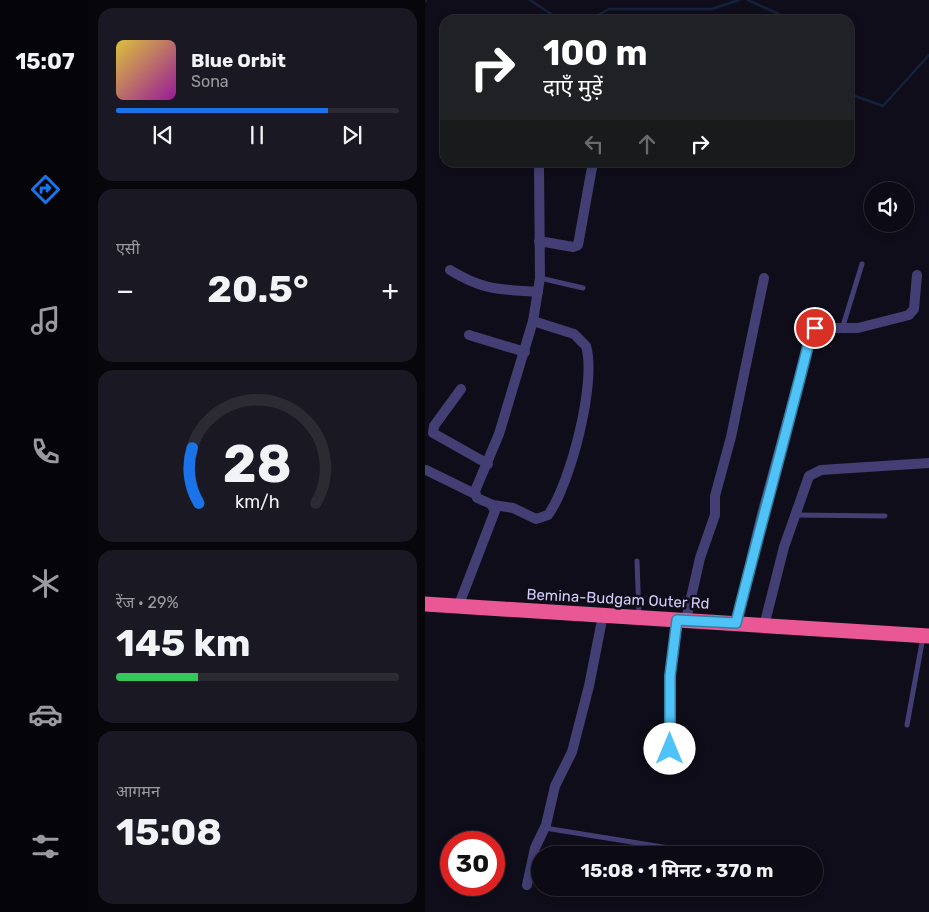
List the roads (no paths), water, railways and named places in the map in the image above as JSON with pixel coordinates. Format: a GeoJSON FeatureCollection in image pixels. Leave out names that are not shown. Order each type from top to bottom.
{"type":"FeatureCollection","features":[{"type":"Feature","properties":{"kind":"highway","name":"Bemina-Budgam Outer Rd"},"geometry":{"type":"LineString","coordinates":[[425,604],[926,636]]}},
{"type":"Feature","properties":{"kind":"street"},"geometry":{"type":"LineString","coordinates":[[539,242],[573,248],[578,245],[592,167]]}},
{"type":"Feature","properties":{"kind":"street"},"geometry":{"type":"LineString","coordinates":[[475,494],[488,464],[525,352],[533,321],[540,278],[539,168]]}},
{"type":"Feature","properties":{"kind":"street"},"geometry":{"type":"LineString","coordinates":[[450,270],[470,283],[485,288],[538,292]]}},
{"type":"Feature","properties":{"kind":"street"},"geometry":{"type":"LineString","coordinates":[[736,623],[811,334],[815,328],[858,328],[911,313],[917,275]]}},
{"type":"Feature","properties":{"kind":"street"},"geometry":{"type":"LineString","coordinates":[[670,749],[670,676],[682,620],[715,515],[715,496],[731,436],[763,278]]}},
{"type":"Feature","properties":{"kind":"street"},"geometry":{"type":"LineString","coordinates":[[427,470],[475,494],[477,498],[493,506],[513,508],[536,519],[548,515],[567,472],[582,427],[587,397],[586,346],[574,334],[533,321]]}},
{"type":"Feature","properties":{"kind":"street"},"geometry":{"type":"LineString","coordinates":[[469,335],[525,352]]}},
{"type":"Feature","properties":{"kind":"street"},"geometry":{"type":"LineString","coordinates":[[461,389],[434,426],[433,433],[488,464]]}},
{"type":"Feature","properties":{"kind":"street"},"geometry":{"type":"LineString","coordinates":[[764,626],[794,515],[809,476],[815,471],[929,463]]}},
{"type":"Feature","properties":{"kind":"street"},"geometry":{"type":"LineString","coordinates":[[457,607],[495,511],[493,506]]}},
{"type":"Feature","properties":{"kind":"street"},"geometry":{"type":"LineString","coordinates":[[527,885],[536,845],[545,828],[555,786],[572,752],[589,686],[603,616]]}},
{"type":"Feature","properties":{"kind":"lane"},"geometry":{"type":"LineString","coordinates":[[842,329],[862,264]]}},
{"type":"Feature","properties":{"kind":"lane"},"geometry":{"type":"LineString","coordinates":[[540,278],[583,288]]}},
{"type":"Feature","properties":{"kind":"lane"},"geometry":{"type":"LineString","coordinates":[[794,515],[885,516]]}},
{"type":"Feature","properties":{"kind":"lane"},"geometry":{"type":"LineString","coordinates":[[637,561],[639,618]]}},
{"type":"Feature","properties":{"kind":"lane"},"geometry":{"type":"LineString","coordinates":[[907,725],[926,636]]}},
{"type":"Feature","properties":{"kind":"lane"},"geometry":{"type":"LineString","coordinates":[[545,828],[656,846]]}},
{"type":"Feature","properties":{"kind":"waterway"},"geometry":{"type":"LineString","coordinates":[[530,0],[552,15]]}},
{"type":"Feature","properties":{"kind":"waterway"},"geometry":{"type":"LineString","coordinates":[[598,15],[609,9],[712,9],[739,0]]}},
{"type":"Feature","properties":{"kind":"waterway"},"geometry":{"type":"LineString","coordinates":[[748,0],[781,15]]}},
{"type":"Feature","properties":{"kind":"waterway"},"geometry":{"type":"LineString","coordinates":[[854,95],[883,106],[929,55]]}}]}
